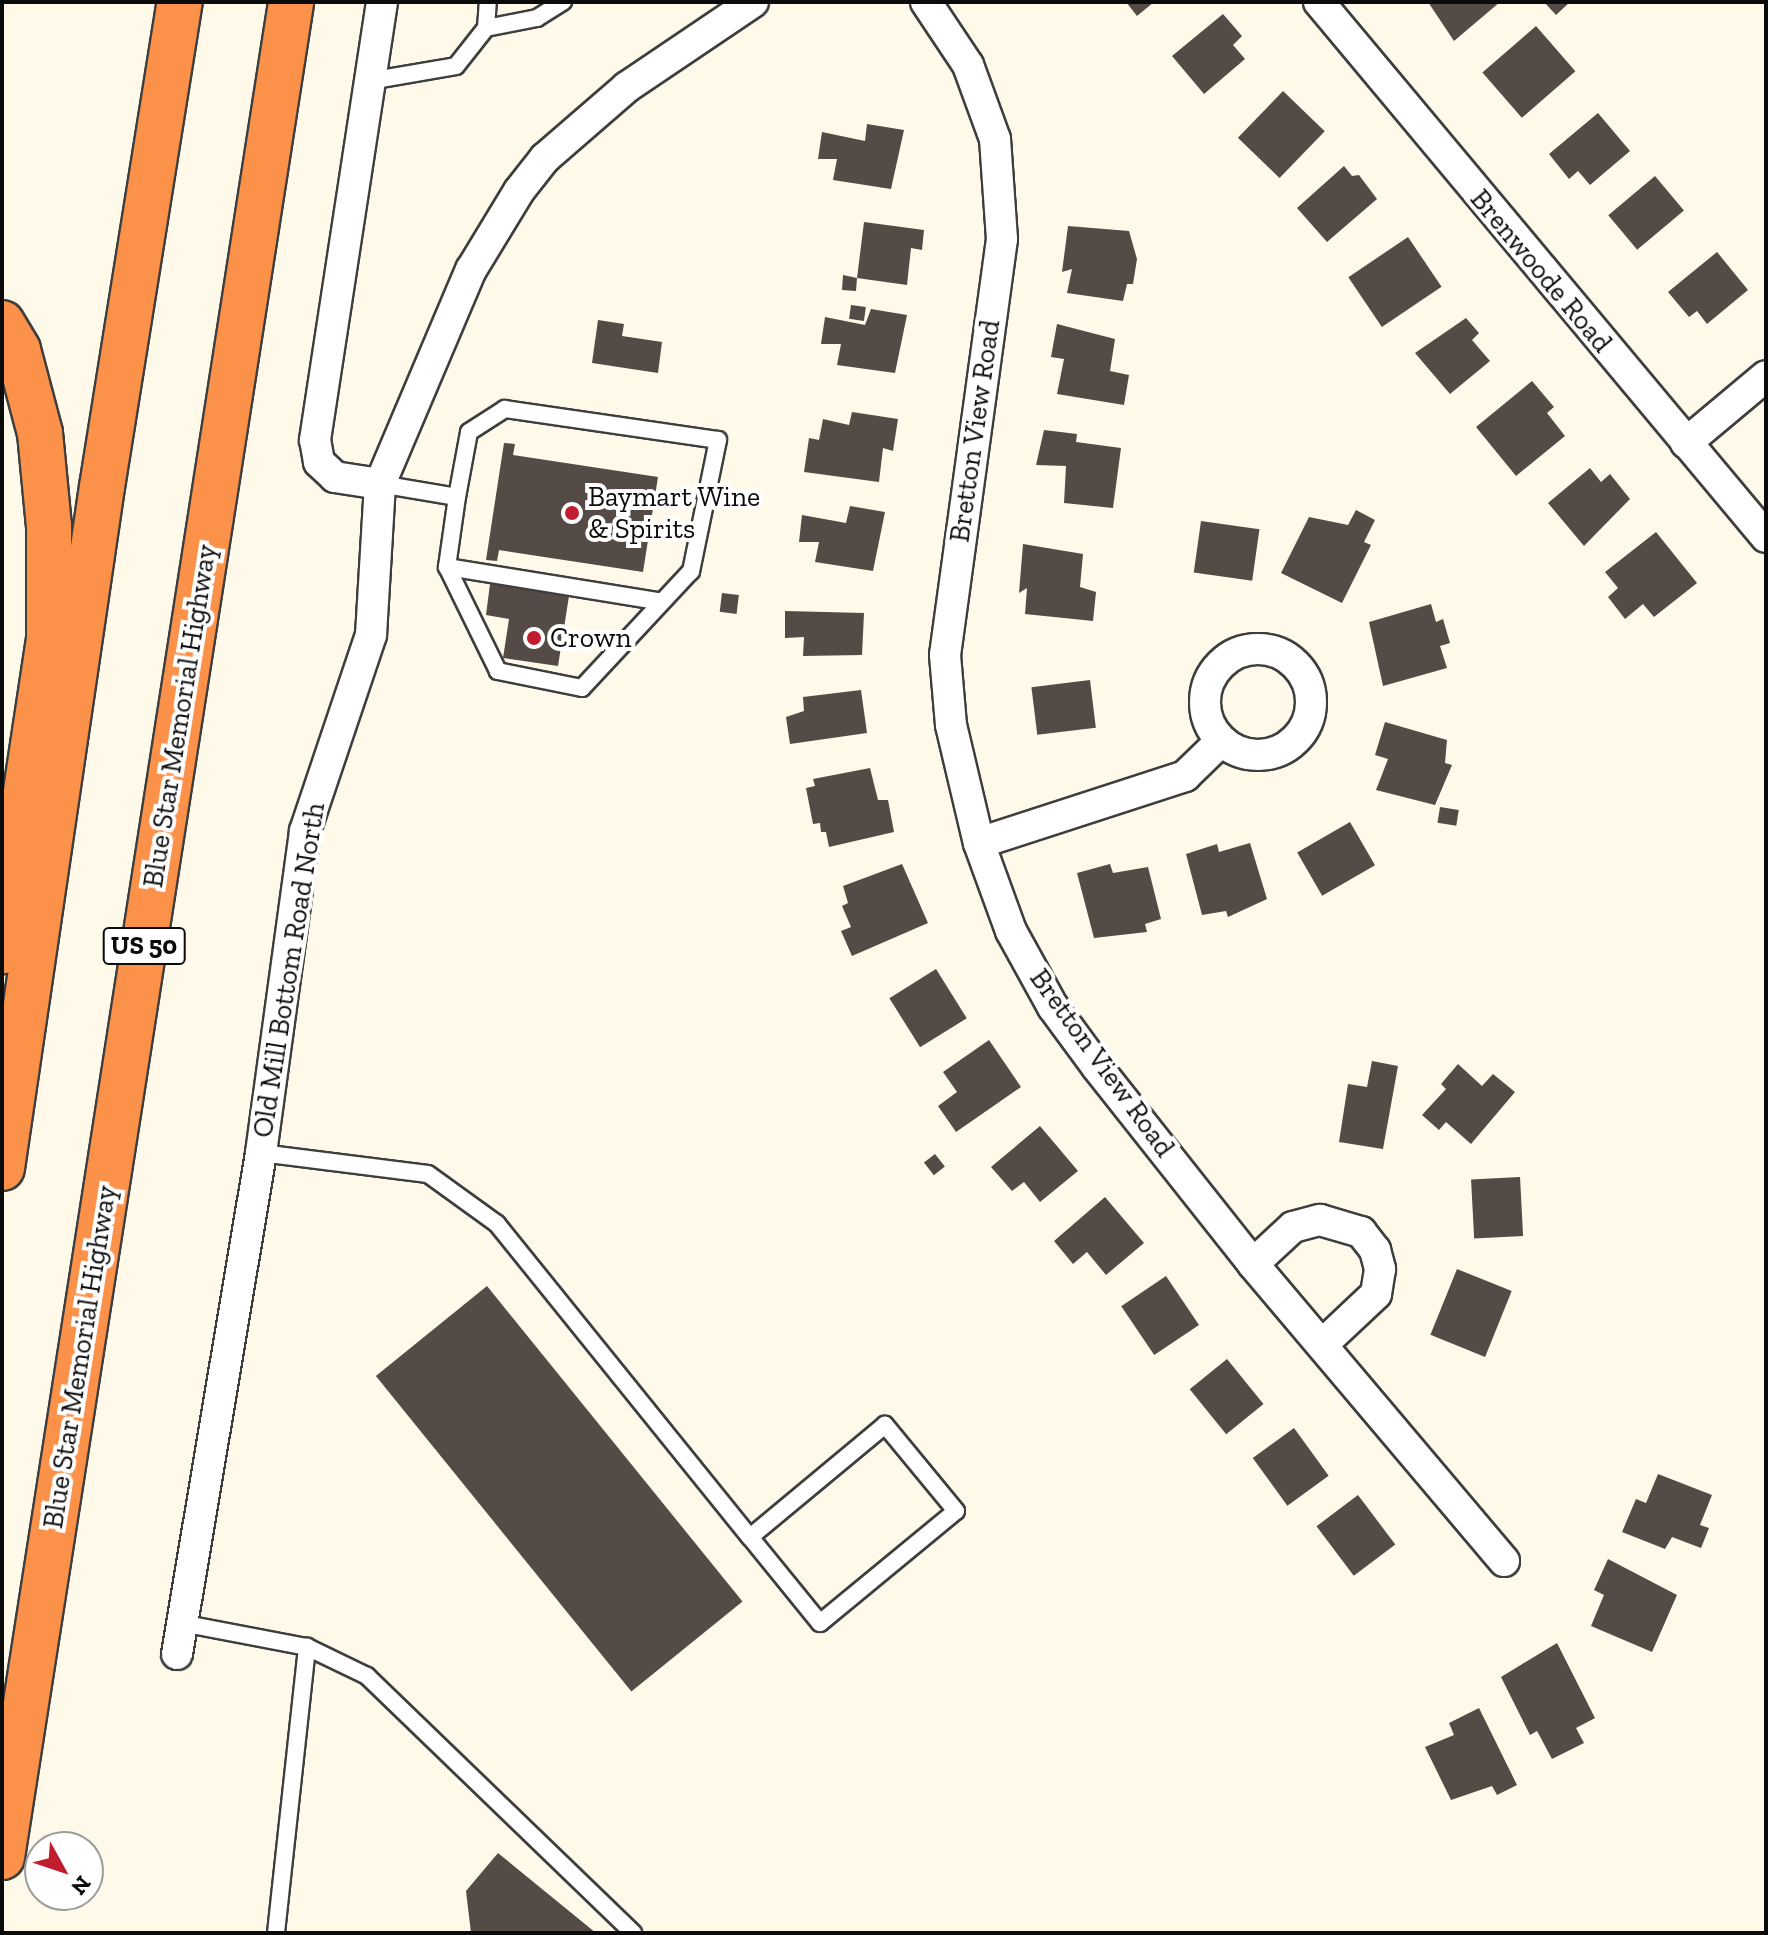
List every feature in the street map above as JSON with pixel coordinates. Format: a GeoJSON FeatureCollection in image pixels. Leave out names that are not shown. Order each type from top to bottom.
{"type":"FeatureCollection","features":[{"type":"Feature","properties":{"kind":"highway"},"geometry":{"type":"LineString","coordinates":[[2,1168],[102,487],[180,2]]}},
{"type":"Feature","properties":{"kind":"highway","name":"Blue Star Memorial Highway"},"geometry":{"type":"LineString","coordinates":[[2,1857],[291,13]]}},
{"type":"Feature","properties":{"kind":"highway"},"geometry":{"type":"LineString","coordinates":[[2,323],[18,350],[40,433],[49,526],[49,639],[2,951]]}},
{"type":"Feature","properties":{"kind":"street"},"geometry":{"type":"LineString","coordinates":[[380,484],[335,477],[319,462],[315,440],[382,2]]}},
{"type":"Feature","properties":{"kind":"street","name":"Old Mill Bottom Road North"},"geometry":{"type":"LineString","coordinates":[[177,1654],[261,1153],[305,831],[371,635],[380,484],[471,270],[519,191],[545,158],[627,87],[753,2]]}},
{"type":"Feature","properties":{"kind":"street","name":"Bretton View Road"},"geometry":{"type":"LineString","coordinates":[[926,2],[968,65],[995,139],[1002,239],[945,655],[951,725],[979,843],[1011,931],[1053,1007],[1253,1264],[1324,1343],[1504,1561]]}},
{"type":"Feature","properties":{"kind":"street","name":"Brenwoode Road"},"geometry":{"type":"LineString","coordinates":[[1319,2],[1766,537]]}},
{"type":"Feature","properties":{"kind":"street"},"geometry":{"type":"LineString","coordinates":[[1686,443],[1766,376]]}},
{"type":"Feature","properties":{"kind":"street"},"geometry":{"type":"LineString","coordinates":[[979,843],[1185,776],[1221,741]]}},
{"type":"Feature","properties":{"kind":"street"},"geometry":{"type":"LineString","coordinates":[[1253,1264],[1293,1227],[1320,1220],[1361,1232],[1380,1269],[1376,1294],[1324,1343]]}},
{"type":"Feature","properties":{"kind":"lane"},"geometry":{"type":"LineString","coordinates":[[369,81],[456,66],[486,28],[488,2]]}},
{"type":"Feature","properties":{"kind":"lane"},"geometry":{"type":"LineString","coordinates":[[486,28],[537,18],[563,2]]}},
{"type":"Feature","properties":{"kind":"lane"},"geometry":{"type":"LineString","coordinates":[[505,409],[718,440],[691,571],[658,601],[582,688],[498,671],[447,567],[469,432],[505,409]]}},
{"type":"Feature","properties":{"kind":"lane"},"geometry":{"type":"LineString","coordinates":[[380,484],[457,497]]}},
{"type":"Feature","properties":{"kind":"lane"},"geometry":{"type":"LineString","coordinates":[[447,567],[658,601]]}},
{"type":"Feature","properties":{"kind":"lane"},"geometry":{"type":"LineString","coordinates":[[261,1153],[428,1174],[497,1224],[750,1537],[820,1623],[956,1511],[885,1425],[750,1537]]}},
{"type":"Feature","properties":{"kind":"lane"},"geometry":{"type":"LineString","coordinates":[[181,1623],[307,1647],[367,1676],[633,1933]]}},
{"type":"Feature","properties":{"kind":"lane"},"geometry":{"type":"LineString","coordinates":[[276,1933],[307,1647]]}},
{"type":"Feature","properties":{"kind":"building"},"geometry":{"type":"Polygon","coordinates":[[[1126,2],[1154,2],[1137,16],[1126,2]]]}},
{"type":"Feature","properties":{"kind":"building"},"geometry":{"type":"Polygon","coordinates":[[[1428,2],[1500,2],[1454,41],[1428,2]]]}},
{"type":"Feature","properties":{"kind":"building"},"geometry":{"type":"Polygon","coordinates":[[[1544,2],[1570,2],[1556,15],[1544,2]]]}},
{"type":"Feature","properties":{"kind":"building"},"geometry":{"type":"Polygon","coordinates":[[[1223,14],[1242,36],[1233,45],[1245,59],[1204,94],[1172,56],[1223,14]]]}},
{"type":"Feature","properties":{"kind":"building"},"geometry":{"type":"Polygon","coordinates":[[[1536,26],[1575,71],[1522,118],[1482,73],[1536,26]]]}},
{"type":"Feature","properties":{"kind":"building"},"geometry":{"type":"Polygon","coordinates":[[[1283,91],[1325,131],[1280,178],[1238,138],[1283,91]]]}},
{"type":"Feature","properties":{"kind":"building"},"geometry":{"type":"Polygon","coordinates":[[[1598,113],[1630,151],[1590,185],[1578,171],[1569,179],[1549,154],[1598,113]]]}},
{"type":"Feature","properties":{"kind":"building"},"geometry":{"type":"Polygon","coordinates":[[[867,124],[904,130],[891,189],[833,180],[837,159],[818,159],[822,132],[865,141],[867,124]]]}},
{"type":"Feature","properties":{"kind":"building"},"geometry":{"type":"Polygon","coordinates":[[[1344,166],[1352,176],[1359,175],[1377,199],[1327,242],[1297,208],[1344,166]]]}},
{"type":"Feature","properties":{"kind":"building"},"geometry":{"type":"Polygon","coordinates":[[[1655,176],[1684,210],[1637,250],[1608,215],[1655,176]]]}},
{"type":"Feature","properties":{"kind":"building"},"geometry":{"type":"Polygon","coordinates":[[[864,222],[924,230],[922,250],[911,248],[907,285],[857,278],[864,222]]]}},
{"type":"Feature","properties":{"kind":"building"},"geometry":{"type":"Polygon","coordinates":[[[1068,226],[1129,231],[1137,259],[1133,284],[1127,284],[1123,301],[1067,293],[1072,269],[1062,272],[1068,226]]]}},
{"type":"Feature","properties":{"kind":"building"},"geometry":{"type":"Polygon","coordinates":[[[1408,237],[1442,287],[1382,327],[1348,277],[1408,237]]]}},
{"type":"Feature","properties":{"kind":"building"},"geometry":{"type":"Polygon","coordinates":[[[1717,252],[1748,290],[1707,324],[1697,311],[1689,317],[1668,292],[1717,252]]]}},
{"type":"Feature","properties":{"kind":"building"},"geometry":{"type":"Polygon","coordinates":[[[843,275],[857,278],[856,291],[842,290],[843,275]]]}},
{"type":"Feature","properties":{"kind":"building"},"geometry":{"type":"Polygon","coordinates":[[[851,305],[866,307],[864,321],[849,319],[851,305]]]}},
{"type":"Feature","properties":{"kind":"building"},"geometry":{"type":"Polygon","coordinates":[[[871,309],[907,315],[895,373],[837,365],[841,344],[821,344],[825,317],[865,325],[871,309]]]}},
{"type":"Feature","properties":{"kind":"building"},"geometry":{"type":"Polygon","coordinates":[[[1466,318],[1479,333],[1472,340],[1490,361],[1450,394],[1415,353],[1466,318]]]}},
{"type":"Feature","properties":{"kind":"building"},"geometry":{"type":"Polygon","coordinates":[[[598,320],[624,324],[622,336],[662,342],[658,373],[592,363],[598,320]]]}},
{"type":"Feature","properties":{"kind":"building"},"geometry":{"type":"Polygon","coordinates":[[[1057,324],[1115,339],[1110,371],[1129,375],[1124,405],[1057,394],[1064,359],[1051,357],[1057,324]]]}},
{"type":"Feature","properties":{"kind":"building"},"geometry":{"type":"Polygon","coordinates":[[[1532,381],[1554,407],[1547,413],[1565,436],[1516,476],[1476,427],[1532,381]]]}},
{"type":"Feature","properties":{"kind":"building"},"geometry":{"type":"Polygon","coordinates":[[[852,412],[898,419],[893,451],[883,448],[879,482],[804,472],[809,438],[819,440],[823,419],[849,425],[852,412]]]}},
{"type":"Feature","properties":{"kind":"building"},"geometry":{"type":"Polygon","coordinates":[[[1044,430],[1077,434],[1076,442],[1121,448],[1113,508],[1064,503],[1066,466],[1036,465],[1044,430]]]}},
{"type":"Feature","properties":{"kind":"building","name":"Baymart Wine & Spirits"},"geometry":{"type":"Polygon","coordinates":[[[504,443],[515,444],[513,455],[658,477],[643,572],[499,550],[497,561],[486,560],[504,443]]]}},
{"type":"Feature","properties":{"kind":"building"},"geometry":{"type":"Polygon","coordinates":[[[1590,468],[1601,482],[1610,474],[1630,499],[1584,546],[1548,503],[1590,468]]]}},
{"type":"Feature","properties":{"kind":"building"},"geometry":{"type":"Polygon","coordinates":[[[850,506],[885,512],[873,571],[815,562],[819,542],[799,542],[802,515],[846,523],[850,506]]]}},
{"type":"Feature","properties":{"kind":"building"},"geometry":{"type":"Polygon","coordinates":[[[1356,510],[1375,520],[1364,542],[1371,545],[1342,603],[1281,573],[1309,517],[1348,525],[1356,510]]]}},
{"type":"Feature","properties":{"kind":"building"},"geometry":{"type":"Polygon","coordinates":[[[1201,521],[1259,529],[1252,581],[1194,572],[1201,521]]]}},
{"type":"Feature","properties":{"kind":"building"},"geometry":{"type":"Polygon","coordinates":[[[1656,532],[1697,583],[1654,617],[1643,604],[1625,619],[1608,597],[1618,588],[1605,572],[1656,532]]]}},
{"type":"Feature","properties":{"kind":"building"},"geometry":{"type":"Polygon","coordinates":[[[1023,544],[1083,554],[1080,587],[1096,592],[1093,621],[1025,614],[1027,588],[1019,593],[1023,544]]]}},
{"type":"Feature","properties":{"kind":"building","name":"Crown"},"geometry":{"type":"Polygon","coordinates":[[[490,584],[569,596],[558,666],[503,658],[509,619],[486,615],[490,584]]]}},
{"type":"Feature","properties":{"kind":"building"},"geometry":{"type":"Polygon","coordinates":[[[722,593],[739,595],[737,614],[720,612],[722,593]]]}},
{"type":"Feature","properties":{"kind":"building"},"geometry":{"type":"Polygon","coordinates":[[[1431,604],[1436,622],[1443,619],[1450,643],[1440,646],[1447,668],[1383,686],[1369,622],[1431,604]]]}},
{"type":"Feature","properties":{"kind":"building"},"geometry":{"type":"Polygon","coordinates":[[[785,611],[864,613],[862,655],[803,656],[804,637],[785,638],[785,611]]]}},
{"type":"Feature","properties":{"kind":"building"},"geometry":{"type":"Polygon","coordinates":[[[1090,680],[1096,728],[1037,735],[1031,687],[1090,680]]]}},
{"type":"Feature","properties":{"kind":"building"},"geometry":{"type":"Polygon","coordinates":[[[861,690],[867,733],[790,744],[786,717],[804,711],[803,697],[861,690]]]}},
{"type":"Feature","properties":{"kind":"building"},"geometry":{"type":"Polygon","coordinates":[[[1385,722],[1447,740],[1445,763],[1452,765],[1435,805],[1376,790],[1388,759],[1375,755],[1385,722]]]}},
{"type":"Feature","properties":{"kind":"building"},"geometry":{"type":"Polygon","coordinates":[[[870,768],[878,800],[888,800],[894,832],[829,847],[826,832],[821,832],[820,823],[813,824],[806,788],[815,786],[813,779],[870,768]]]}},
{"type":"Feature","properties":{"kind":"building"},"geometry":{"type":"Polygon","coordinates":[[[1440,807],[1459,810],[1456,826],[1437,823],[1440,807]]]}},
{"type":"Feature","properties":{"kind":"building"},"geometry":{"type":"Polygon","coordinates":[[[1350,822],[1375,865],[1322,896],[1297,853],[1350,822]]]}},
{"type":"Feature","properties":{"kind":"building"},"geometry":{"type":"Polygon","coordinates":[[[1250,843],[1267,899],[1228,917],[1226,911],[1202,915],[1186,854],[1217,844],[1219,852],[1250,843]]]}},
{"type":"Feature","properties":{"kind":"building"},"geometry":{"type":"Polygon","coordinates":[[[902,864],[928,923],[852,956],[841,931],[851,927],[842,906],[848,903],[843,886],[902,864]]]}},
{"type":"Feature","properties":{"kind":"building"},"geometry":{"type":"Polygon","coordinates":[[[1110,864],[1113,873],[1148,867],[1161,919],[1145,924],[1147,932],[1094,938],[1077,873],[1110,864]]]}},
{"type":"Feature","properties":{"kind":"building"},"geometry":{"type":"Polygon","coordinates":[[[936,969],[967,1018],[920,1047],[889,998],[936,969]]]}},
{"type":"Feature","properties":{"kind":"building"},"geometry":{"type":"Polygon","coordinates":[[[989,1040],[1021,1087],[956,1132],[938,1106],[957,1092],[943,1072],[989,1040]]]}},
{"type":"Feature","properties":{"kind":"building"},"geometry":{"type":"Polygon","coordinates":[[[1372,1061],[1398,1066],[1383,1149],[1339,1142],[1348,1084],[1367,1087],[1372,1061]]]}},
{"type":"Feature","properties":{"kind":"building"},"geometry":{"type":"Polygon","coordinates":[[[1458,1064],[1482,1086],[1493,1074],[1515,1092],[1471,1144],[1446,1122],[1439,1130],[1422,1115],[1446,1089],[1441,1084],[1458,1064]]]}},
{"type":"Feature","properties":{"kind":"building"},"geometry":{"type":"Polygon","coordinates":[[[1040,1126],[1078,1171],[1040,1202],[1024,1182],[1012,1191],[991,1167],[1040,1126]]]}},
{"type":"Feature","properties":{"kind":"building"},"geometry":{"type":"Polygon","coordinates":[[[935,1154],[945,1167],[934,1175],[924,1163],[935,1154]]]}},
{"type":"Feature","properties":{"kind":"building"},"geometry":{"type":"Polygon","coordinates":[[[1520,1177],[1523,1236],[1474,1238],[1471,1180],[1520,1177]]]}},
{"type":"Feature","properties":{"kind":"building"},"geometry":{"type":"Polygon","coordinates":[[[1105,1197],[1144,1243],[1106,1275],[1087,1252],[1073,1264],[1054,1241],[1105,1197]]]}},
{"type":"Feature","properties":{"kind":"building"},"geometry":{"type":"Polygon","coordinates":[[[1457,1269],[1512,1291],[1485,1357],[1430,1335],[1457,1269]]]}},
{"type":"Feature","properties":{"kind":"building"},"geometry":{"type":"Polygon","coordinates":[[[1166,1276],[1199,1325],[1154,1355],[1121,1306],[1166,1276]]]}},
{"type":"Feature","properties":{"kind":"building"},"geometry":{"type":"Polygon","coordinates":[[[487,1286],[743,1602],[631,1692],[376,1376],[487,1286]]]}},
{"type":"Feature","properties":{"kind":"building"},"geometry":{"type":"Polygon","coordinates":[[[1227,1359],[1264,1404],[1226,1434],[1190,1389],[1227,1359]]]}},
{"type":"Feature","properties":{"kind":"building"},"geometry":{"type":"Polygon","coordinates":[[[1294,1428],[1329,1476],[1287,1506],[1253,1458],[1294,1428]]]}},
{"type":"Feature","properties":{"kind":"building"},"geometry":{"type":"Polygon","coordinates":[[[1658,1474],[1712,1495],[1700,1525],[1709,1528],[1701,1548],[1672,1537],[1665,1549],[1622,1532],[1636,1499],[1646,1503],[1658,1474]]]}},
{"type":"Feature","properties":{"kind":"building"},"geometry":{"type":"Polygon","coordinates":[[[1358,1495],[1395,1545],[1354,1576],[1316,1526],[1358,1495]]]}},
{"type":"Feature","properties":{"kind":"building"},"geometry":{"type":"Polygon","coordinates":[[[1608,1559],[1677,1595],[1652,1652],[1591,1626],[1604,1595],[1594,1590],[1608,1559]]]}},
{"type":"Feature","properties":{"kind":"building"},"geometry":{"type":"Polygon","coordinates":[[[1557,1643],[1595,1718],[1576,1728],[1584,1743],[1552,1759],[1537,1731],[1530,1735],[1501,1677],[1557,1643]]]}},
{"type":"Feature","properties":{"kind":"building"},"geometry":{"type":"Polygon","coordinates":[[[1479,1708],[1517,1785],[1497,1795],[1492,1786],[1451,1800],[1425,1747],[1454,1735],[1449,1723],[1479,1708]]]}},
{"type":"Feature","properties":{"kind":"building"},"geometry":{"type":"Polygon","coordinates":[[[498,1853],[596,1933],[471,1933],[466,1891],[498,1853]]]}},
{"type":"Feature","properties":{"kind":"place","name":"Baymart Wine & Spirits"},"geometry":{"type":"Point","coordinates":[572,513]}},
{"type":"Feature","properties":{"kind":"place","name":"Crown"},"geometry":{"type":"Point","coordinates":[534,638]}}]}
